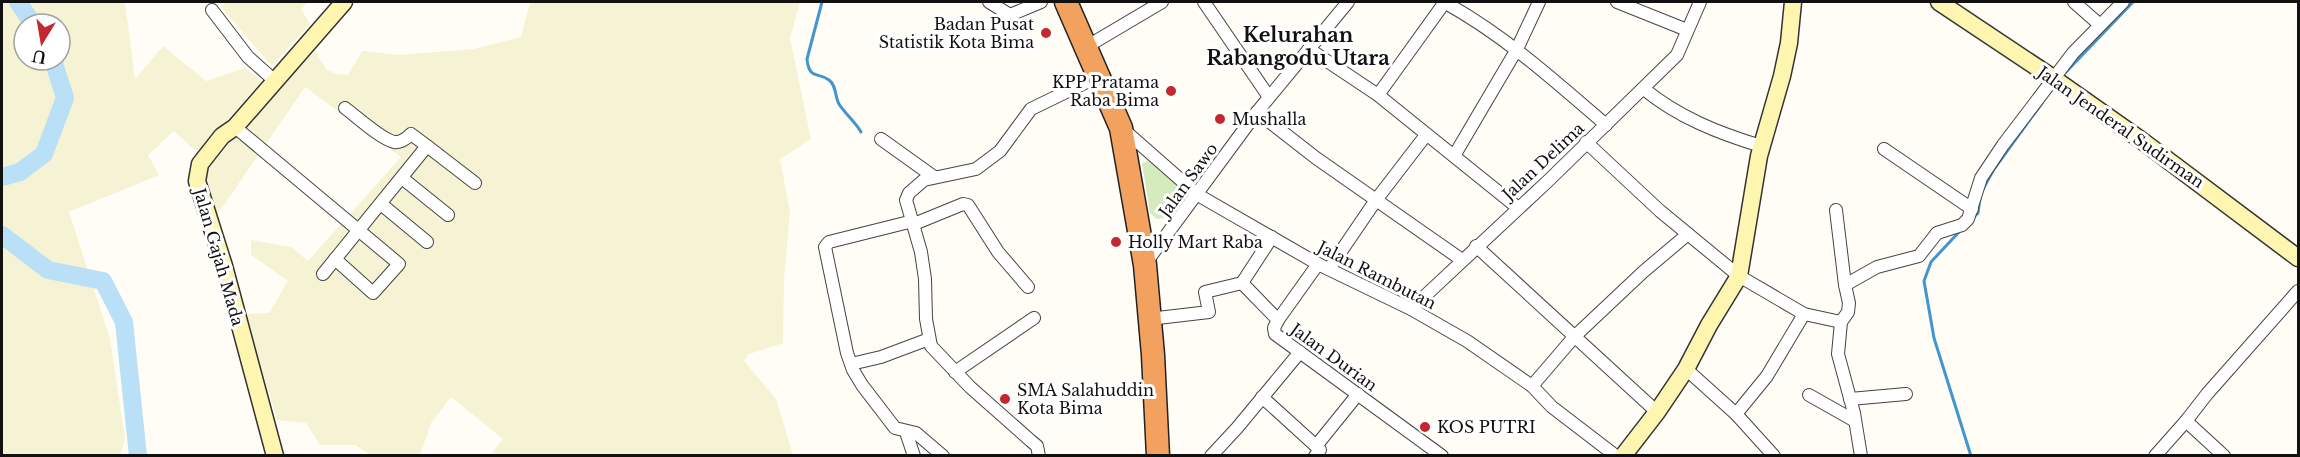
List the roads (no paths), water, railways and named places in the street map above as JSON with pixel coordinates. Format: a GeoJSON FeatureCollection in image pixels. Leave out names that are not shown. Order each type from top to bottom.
{"type":"FeatureCollection","features":[{"type":"Feature","properties":{"kind":"highway"},"geometry":{"type":"LineString","coordinates":[[1066,2],[1120,128],[1145,265],[1153,355],[1158,456]]}},
{"type":"Feature","properties":{"kind":"street","name":"Jalan Gajah Mada"},"geometry":{"type":"LineString","coordinates":[[275,456],[224,266],[197,181],[200,164],[222,136],[235,127],[344,2]]}},
{"type":"Feature","properties":{"kind":"street"},"geometry":{"type":"LineString","coordinates":[[989,2],[1010,15],[1041,2]]}},
{"type":"Feature","properties":{"kind":"street"},"geometry":{"type":"LineString","coordinates":[[1086,47],[1162,2]]}},
{"type":"Feature","properties":{"kind":"street"},"geometry":{"type":"LineString","coordinates":[[1204,2],[1269,97]]}},
{"type":"Feature","properties":{"kind":"street","name":"Jalan Sawo"},"geometry":{"type":"LineString","coordinates":[[1145,265],[1257,112],[1348,2]]}},
{"type":"Feature","properties":{"kind":"street"},"geometry":{"type":"LineString","coordinates":[[1378,95],[1444,2],[1483,24],[1517,49],[1606,125]]}},
{"type":"Feature","properties":{"kind":"street"},"geometry":{"type":"LineString","coordinates":[[1454,156],[1517,49],[1539,2]]}},
{"type":"Feature","properties":{"kind":"street"},"geometry":{"type":"LineString","coordinates":[[1617,2],[1687,30]]}},
{"type":"Feature","properties":{"kind":"street","name":"Jalan Delima"},"geometry":{"type":"LineString","coordinates":[[1411,309],[1677,55],[1700,2]]}},
{"type":"Feature","properties":{"kind":"street"},"geometry":{"type":"LineString","coordinates":[[1623,456],[1686,369],[1709,325],[1739,276],[1761,146],[1782,76],[1789,43],[1793,2]]}},
{"type":"Feature","properties":{"kind":"street","name":"Jalan Jenderal Sudirman"},"geometry":{"type":"LineString","coordinates":[[1940,2],[2053,78],[2223,200],[2298,258]]}},
{"type":"Feature","properties":{"kind":"street"},"geometry":{"type":"LineString","coordinates":[[2074,2],[2100,25]]}},
{"type":"Feature","properties":{"kind":"street"},"geometry":{"type":"LineString","coordinates":[[1845,285],[1877,267],[1919,256],[1937,233],[1962,225],[1968,219],[1982,178],[2053,78],[2123,2]]}},
{"type":"Feature","properties":{"kind":"street"},"geometry":{"type":"LineString","coordinates":[[212,9],[248,57],[275,81]]}},
{"type":"Feature","properties":{"kind":"street"},"geometry":{"type":"LineString","coordinates":[[1310,48],[1378,95],[1517,207]]}},
{"type":"Feature","properties":{"kind":"street"},"geometry":{"type":"LineString","coordinates":[[1039,456],[1037,446],[955,372],[928,339],[925,279],[906,198],[924,180],[976,169],[1000,151],[1031,109],[1098,76]]}},
{"type":"Feature","properties":{"kind":"street"},"geometry":{"type":"LineString","coordinates":[[1644,88],[1658,101],[1693,121],[1736,139],[1761,146]]}},
{"type":"Feature","properties":{"kind":"street"},"geometry":{"type":"LineString","coordinates":[[345,108],[387,140],[396,142],[404,140],[411,134],[475,183]]}},
{"type":"Feature","properties":{"kind":"street"},"geometry":{"type":"LineString","coordinates":[[1257,112],[1316,158],[1462,260]]}},
{"type":"Feature","properties":{"kind":"street"},"geometry":{"type":"LineString","coordinates":[[235,127],[399,264],[373,293],[335,259]]}},
{"type":"Feature","properties":{"kind":"street","name":"Jalan Rambutan"},"geometry":{"type":"LineString","coordinates":[[1120,128],[1198,195],[1323,267],[1411,309],[1467,342],[1532,386],[1552,406],[1616,456]]}},
{"type":"Feature","properties":{"kind":"street","name":"Jalan Durian"},"geometry":{"type":"LineString","coordinates":[[1426,135],[1323,267],[1278,320],[1274,328],[1275,334],[1442,456]]}},
{"type":"Feature","properties":{"kind":"street"},"geometry":{"type":"LineString","coordinates":[[880,139],[934,177]]}},
{"type":"Feature","properties":{"kind":"street"},"geometry":{"type":"LineString","coordinates":[[1586,142],[1688,234],[1739,276],[1804,314],[1841,322]]}},
{"type":"Feature","properties":{"kind":"street"},"geometry":{"type":"LineString","coordinates":[[323,274],[427,146]]}},
{"type":"Feature","properties":{"kind":"street"},"geometry":{"type":"LineString","coordinates":[[1884,149],[1972,208]]}},
{"type":"Feature","properties":{"kind":"street"},"geometry":{"type":"LineString","coordinates":[[402,178],[448,215]]}},
{"type":"Feature","properties":{"kind":"street"},"geometry":{"type":"LineString","coordinates":[[381,204],[426,242]]}},
{"type":"Feature","properties":{"kind":"street"},"geometry":{"type":"LineString","coordinates":[[943,456],[916,433],[897,430],[862,385],[851,364],[825,247],[827,243],[913,223],[967,204],[998,252],[1028,287]]}},
{"type":"Feature","properties":{"kind":"street"},"geometry":{"type":"LineString","coordinates":[[1836,210],[1849,303],[1848,312],[1841,322],[1838,354],[1862,456]]}},
{"type":"Feature","properties":{"kind":"street"},"geometry":{"type":"LineString","coordinates":[[1532,386],[1574,336],[1688,234]]}},
{"type":"Feature","properties":{"kind":"street"},"geometry":{"type":"LineString","coordinates":[[1149,319],[1209,312],[1205,292],[1242,283],[1272,237]]}},
{"type":"Feature","properties":{"kind":"street"},"geometry":{"type":"LineString","coordinates":[[1476,246],[1657,412]]}},
{"type":"Feature","properties":{"kind":"street"},"geometry":{"type":"LineString","coordinates":[[1242,283],[1278,320]]}},
{"type":"Feature","properties":{"kind":"street"},"geometry":{"type":"LineString","coordinates":[[2155,456],[2206,394],[2298,291]]}},
{"type":"Feature","properties":{"kind":"street"},"geometry":{"type":"LineString","coordinates":[[1736,414],[1767,376],[1804,314]]}},
{"type":"Feature","properties":{"kind":"street"},"geometry":{"type":"LineString","coordinates":[[955,372],[1034,318]]}},
{"type":"Feature","properties":{"kind":"street"},"geometry":{"type":"LineString","coordinates":[[851,364],[880,357],[928,339]]}},
{"type":"Feature","properties":{"kind":"street"},"geometry":{"type":"LineString","coordinates":[[1211,456],[1300,352]]}},
{"type":"Feature","properties":{"kind":"street"},"geometry":{"type":"LineString","coordinates":[[1686,369],[1736,414],[1774,456]]}},
{"type":"Feature","properties":{"kind":"street"},"geometry":{"type":"LineString","coordinates":[[1262,397],[1319,452],[1358,394]]}},
{"type":"Feature","properties":{"kind":"street"},"geometry":{"type":"LineString","coordinates":[[1850,399],[1906,394]]}},
{"type":"Feature","properties":{"kind":"street"},"geometry":{"type":"LineString","coordinates":[[1809,395],[1855,421]]}},
{"type":"Feature","properties":{"kind":"street"},"geometry":{"type":"LineString","coordinates":[[2186,421],[2224,456]]}},
{"type":"Feature","properties":{"kind":"street"},"geometry":{"type":"LineString","coordinates":[[906,432],[914,456]]}},
{"type":"Feature","properties":{"kind":"waterway"},"geometry":{"type":"LineString","coordinates":[[18,2],[25,12]]}},
{"type":"Feature","properties":{"kind":"waterway"},"geometry":{"type":"LineString","coordinates":[[822,2],[807,59],[808,66],[812,73],[831,82],[840,105],[861,132]]}},
{"type":"Feature","properties":{"kind":"waterway"},"geometry":{"type":"LineString","coordinates":[[2066,72],[2133,2]]}},
{"type":"Feature","properties":{"kind":"waterway"},"geometry":{"type":"LineString","coordinates":[[2,177],[20,172],[44,154],[65,98],[57,72]]}},
{"type":"Feature","properties":{"kind":"waterway"},"geometry":{"type":"LineString","coordinates":[[1983,189],[1994,169],[2042,103]]}},
{"type":"Feature","properties":{"kind":"waterway"},"geometry":{"type":"LineString","coordinates":[[1974,217],[1978,213],[1980,198]]}},
{"type":"Feature","properties":{"kind":"waterway"},"geometry":{"type":"LineString","coordinates":[[1959,232],[1931,262],[1924,281],[1934,338],[1971,456]]}},
{"type":"Feature","properties":{"kind":"waterway"},"geometry":{"type":"LineString","coordinates":[[2,235],[48,270],[103,281],[124,322],[138,456]]}},
{"type":"Feature","properties":{"kind":"place","name":"Badan Pusat Statistik Kota Bima"},"geometry":{"type":"Point","coordinates":[1046,33]}},
{"type":"Feature","properties":{"kind":"place","name":"KPP Pratama Raba Bima"},"geometry":{"type":"Point","coordinates":[1171,91]}},
{"type":"Feature","properties":{"kind":"place","name":"Mushalla"},"geometry":{"type":"Point","coordinates":[1220,119]}},
{"type":"Feature","properties":{"kind":"place","name":"Holly Mart Raba"},"geometry":{"type":"Point","coordinates":[1116,242]}},
{"type":"Feature","properties":{"kind":"place","name":"SMA Salahuddin Kota Bima"},"geometry":{"type":"Point","coordinates":[1005,399]}},
{"type":"Feature","properties":{"kind":"place","name":"KOS PUTRI"},"geometry":{"type":"Point","coordinates":[1425,427]}},
{"type":"Feature","properties":{"kind":"district","name":"Kelurahan Rabangodu Utara"},"geometry":{"type":"Point","coordinates":[1298,46]}}]}
